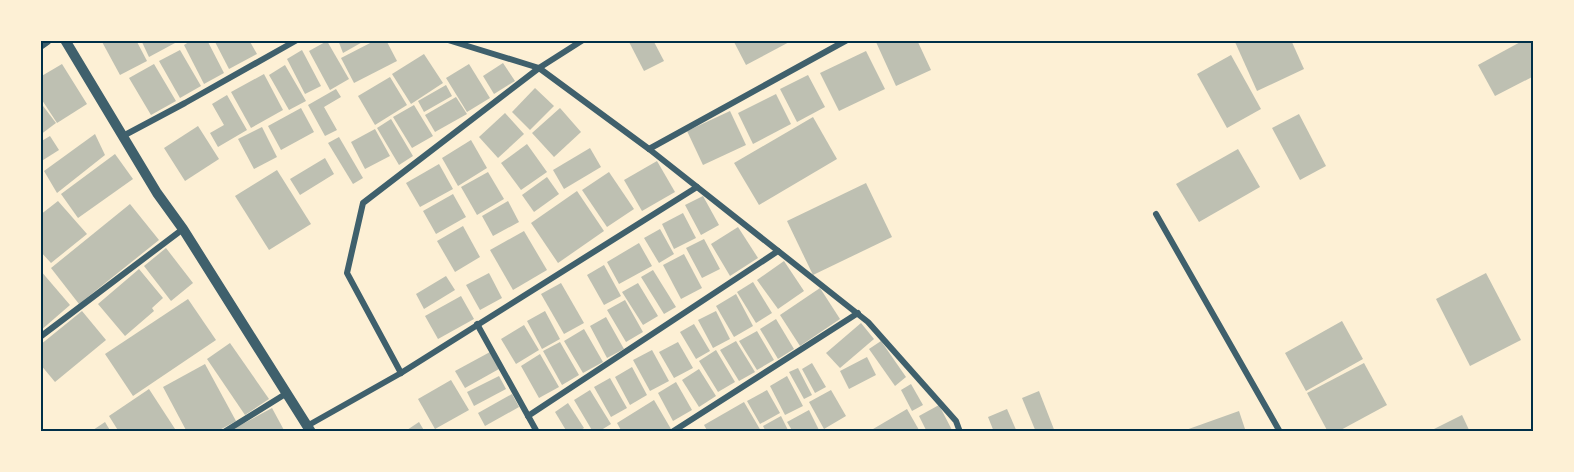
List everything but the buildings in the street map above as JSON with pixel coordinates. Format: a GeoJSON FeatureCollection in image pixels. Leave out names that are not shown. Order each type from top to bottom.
{"type":"FeatureCollection","features":[{"type":"Feature","properties":{"kind":"street"},"geometry":{"type":"LineString","coordinates":[[40,45],[47,40]]}},
{"type":"Feature","properties":{"kind":"street"},"geometry":{"type":"LineString","coordinates":[[65,40],[157,193],[183,229],[309,429],[697,187]]}},
{"type":"Feature","properties":{"kind":"street"},"geometry":{"type":"LineString","coordinates":[[123,136],[185,104],[297,40]]}},
{"type":"Feature","properties":{"kind":"street"},"geometry":{"type":"LineString","coordinates":[[448,40],[539,68],[649,149],[868,322],[956,421],[960,432]]}},
{"type":"Feature","properties":{"kind":"street"},"geometry":{"type":"LineString","coordinates":[[401,373],[347,273],[363,203],[539,68],[583,40]]}},
{"type":"Feature","properties":{"kind":"street"},"geometry":{"type":"LineString","coordinates":[[649,149],[847,40]]}},
{"type":"Feature","properties":{"kind":"street"},"geometry":{"type":"LineString","coordinates":[[1156,214],[1280,432]]}},
{"type":"Feature","properties":{"kind":"street"},"geometry":{"type":"LineString","coordinates":[[40,337],[183,229]]}},
{"type":"Feature","properties":{"kind":"street"},"geometry":{"type":"LineString","coordinates":[[528,416],[778,251]]}},
{"type":"Feature","properties":{"kind":"street"},"geometry":{"type":"LineString","coordinates":[[672,432],[858,314]]}},
{"type":"Feature","properties":{"kind":"street"},"geometry":{"type":"LineString","coordinates":[[477,324],[537,432]]}},
{"type":"Feature","properties":{"kind":"street"},"geometry":{"type":"LineString","coordinates":[[224,432],[287,393]]}}]}
